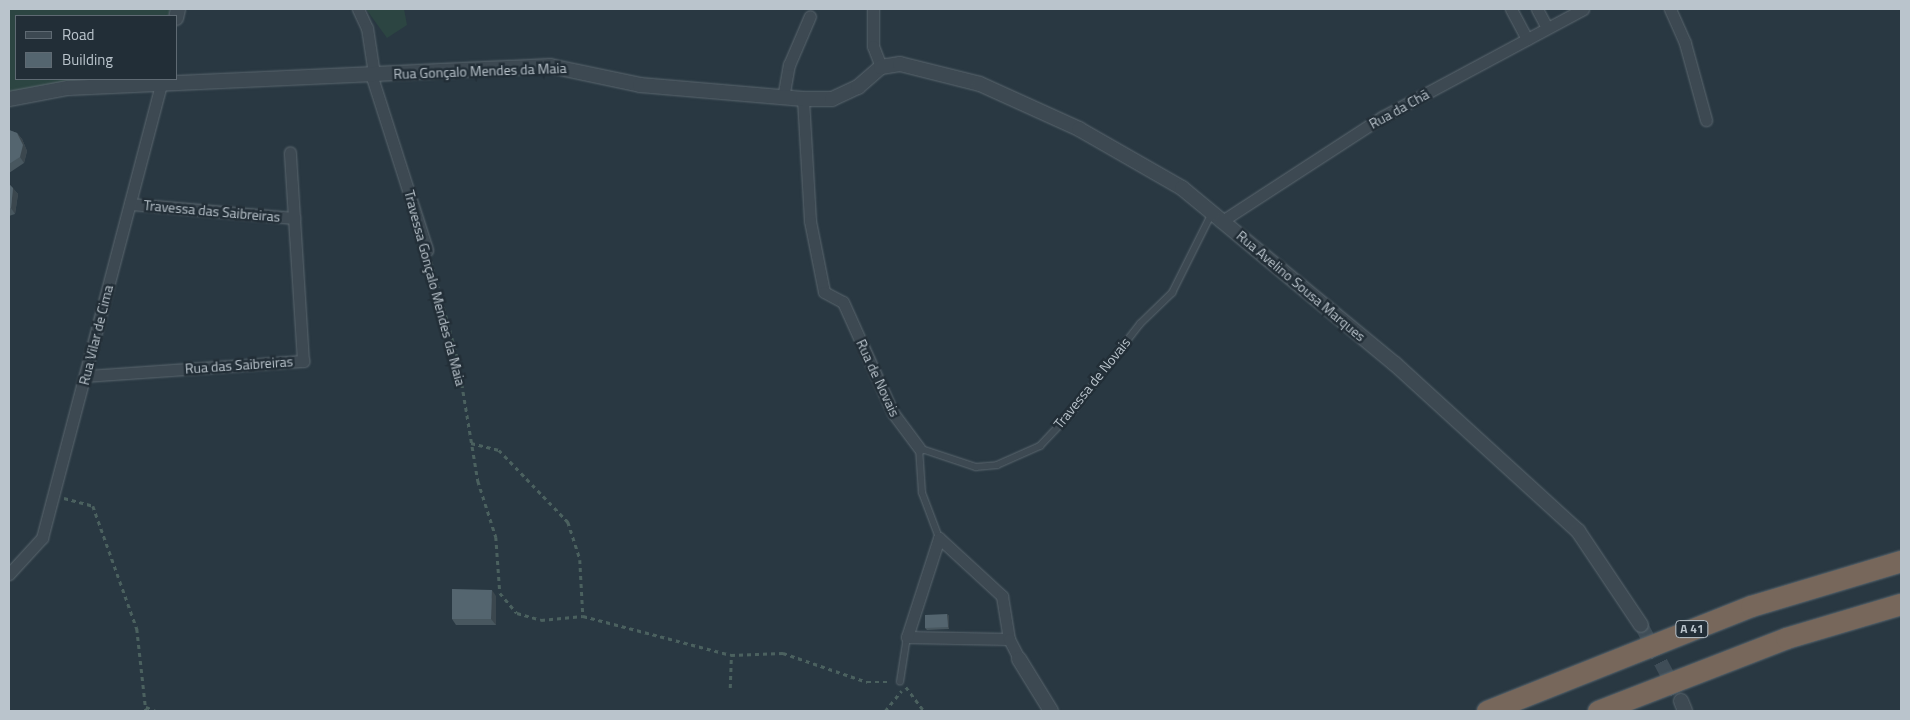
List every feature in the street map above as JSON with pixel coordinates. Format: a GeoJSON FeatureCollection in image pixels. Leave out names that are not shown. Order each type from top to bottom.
{"type":"FeatureCollection","features":[{"type":"Feature","properties":{"kind":"highway","name":"A 41"},"geometry":{"type":"LineString","coordinates":[[1487,711],[1751,606],[1901,561]]}},
{"type":"Feature","properties":{"kind":"highway"},"geometry":{"type":"LineString","coordinates":[[1598,711],[1786,638],[1901,604]]}},
{"type":"Feature","properties":{"kind":"street","name":"Travessa Gonçalo Mendes da Maia"},"geometry":{"type":"LineString","coordinates":[[358,9],[367,28],[372,74],[428,250]]}},
{"type":"Feature","properties":{"kind":"street"},"geometry":{"type":"LineString","coordinates":[[873,9],[873,46],[882,67]]}},
{"type":"Feature","properties":{"kind":"street"},"geometry":{"type":"LineString","coordinates":[[1511,9],[1527,39]]}},
{"type":"Feature","properties":{"kind":"street"},"geometry":{"type":"LineString","coordinates":[[1537,9],[1547,28]]}},
{"type":"Feature","properties":{"kind":"street","name":"Rua da Chã"},"geometry":{"type":"LineString","coordinates":[[1217,217],[1382,117],[1583,9]]}},
{"type":"Feature","properties":{"kind":"street"},"geometry":{"type":"LineString","coordinates":[[1670,9],[1686,43],[1706,120]]}},
{"type":"Feature","properties":{"kind":"street"},"geometry":{"type":"LineString","coordinates":[[783,98],[789,65],[810,16]]}},
{"type":"Feature","properties":{"kind":"street","name":"Rua Avelino Sousa Marques"},"geometry":{"type":"LineString","coordinates":[[882,67],[921,66],[980,84],[1079,129],[1182,188],[1394,364],[1578,531],[1641,625]]}},
{"type":"Feature","properties":{"kind":"street","name":"Rua Gonçalo Mendes da Maia"},"geometry":{"type":"LineString","coordinates":[[9,99],[30,92],[161,81],[572,68],[640,86],[783,98],[832,98],[858,87],[882,67]]}},
{"type":"Feature","properties":{"kind":"street","name":"Rua Vilar de Cima"},"geometry":{"type":"LineString","coordinates":[[9,574],[42,538],[86,376],[161,81]]}},
{"type":"Feature","properties":{"kind":"street","name":"Rua de Novais"},"geometry":{"type":"LineString","coordinates":[[803,99],[810,221],[824,292],[843,302],[893,413],[919,448]]}},
{"type":"Feature","properties":{"kind":"street","name":"Rua das Saibreiras"},"geometry":{"type":"LineString","coordinates":[[86,376],[303,361],[290,152]]}},
{"type":"Feature","properties":{"kind":"street","name":"Travessa das Saibreiras"},"geometry":{"type":"LineString","coordinates":[[130,204],[294,218]]}},
{"type":"Feature","properties":{"kind":"street"},"geometry":{"type":"LineString","coordinates":[[1009,639],[907,637],[939,538],[1002,596],[1009,639],[1051,711]]}},
{"type":"Feature","properties":{"kind":"lane","name":"Travessa de Novais"},"geometry":{"type":"LineString","coordinates":[[919,448],[976,467],[997,465],[1040,446],[1072,412],[1140,324],[1172,293],[1217,217]]}},
{"type":"Feature","properties":{"kind":"lane"},"geometry":{"type":"LineString","coordinates":[[919,448],[922,494],[939,538]]}},
{"type":"Feature","properties":{"kind":"lane"},"geometry":{"type":"LineString","coordinates":[[903,684],[907,637]]}},
{"type":"Feature","properties":{"kind":"path","name":"Travessa Gonçalo Mendes da Maia"},"geometry":{"type":"LineString","coordinates":[[428,250],[458,360],[478,481],[496,537],[500,593],[518,614],[541,620],[583,616]]}},
{"type":"Feature","properties":{"kind":"path"},"geometry":{"type":"LineString","coordinates":[[471,443],[499,450],[532,480],[568,522],[580,560],[583,616],[731,655],[783,653],[866,682],[903,684],[924,711]]}},
{"type":"Feature","properties":{"kind":"path"},"geometry":{"type":"LineString","coordinates":[[54,494],[93,506],[137,629],[146,711]]}},
{"type":"Feature","properties":{"kind":"path"},"geometry":{"type":"LineString","coordinates":[[730,688],[731,655]]}},
{"type":"Feature","properties":{"kind":"path"},"geometry":{"type":"LineString","coordinates":[[885,711],[903,684]]}},
{"type":"Feature","properties":{"kind":"path"},"geometry":{"type":"LineString","coordinates":[[146,707],[156,711]]}},
{"type":"Feature","properties":{"kind":"green space"},"geometry":{"type":"Polygon","coordinates":[[[9,9],[170,9],[168,15],[15,15],[15,80],[106,80],[9,92],[9,9]]]}},
{"type":"Feature","properties":{"kind":"green space"},"geometry":{"type":"Polygon","coordinates":[[[366,9],[404,9],[407,25],[387,38],[366,9]]]}},
{"type":"Feature","properties":{"kind":"building"},"geometry":{"type":"Polygon","coordinates":[[[9,130],[17,133],[23,145],[20,157],[9,164],[9,130]]]}},
{"type":"Feature","properties":{"kind":"building"},"geometry":{"type":"Polygon","coordinates":[[[9,184],[13,188],[11,208],[9,209],[9,184]]]}},
{"type":"Feature","properties":{"kind":"building"},"geometry":{"type":"Polygon","coordinates":[[[452,589],[492,590],[491,619],[452,619],[452,589]]]}},
{"type":"Feature","properties":{"kind":"building"},"geometry":{"type":"Polygon","coordinates":[[[947,614],[948,627],[925,628],[925,615],[947,614]]]}},
{"type":"Feature","properties":{"kind":"tunnel"},"geometry":{"type":"LineString","coordinates":[[1641,625],[1681,701]]}}]}
